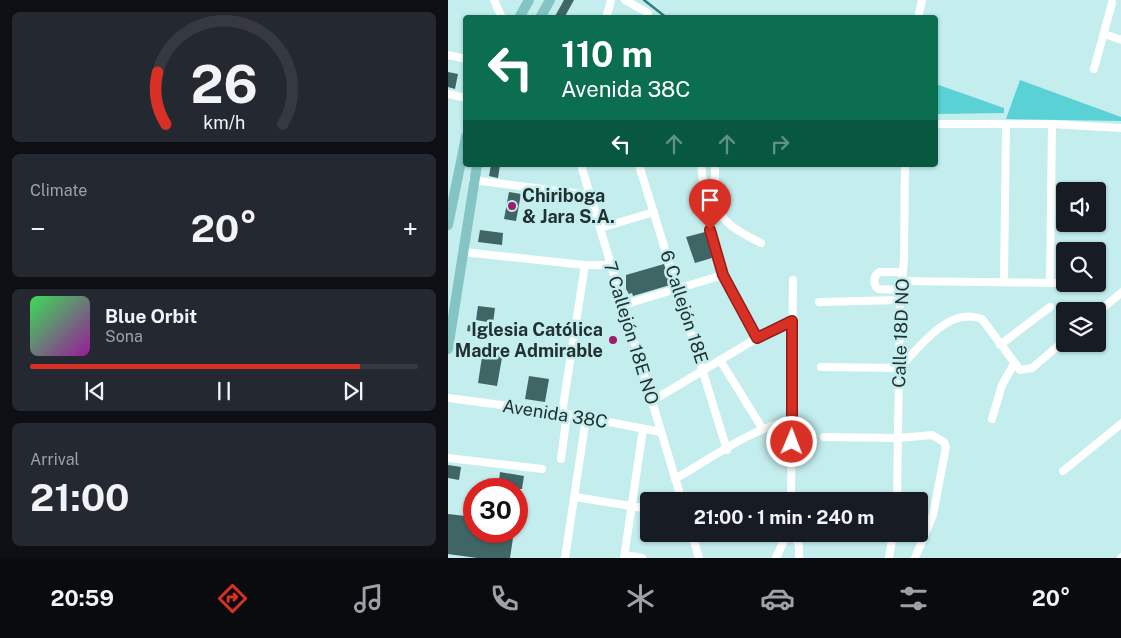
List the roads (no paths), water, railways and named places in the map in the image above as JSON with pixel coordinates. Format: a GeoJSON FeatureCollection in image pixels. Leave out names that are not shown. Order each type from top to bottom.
{"type":"FeatureCollection","features":[{"type":"Feature","properties":{"kind":"main road"},"geometry":{"type":"LineString","coordinates":[[522,15],[530,0]]}},
{"type":"Feature","properties":{"kind":"main road"},"geometry":{"type":"LineString","coordinates":[[542,15],[550,0]]}},
{"type":"Feature","properties":{"kind":"main road"},"geometry":{"type":"LineString","coordinates":[[448,225],[463,152]]}},
{"type":"Feature","properties":{"kind":"main road"},"geometry":{"type":"LineString","coordinates":[[448,349],[477,167]]}},
{"type":"Feature","properties":{"kind":"main road"},"geometry":{"type":"LineString","coordinates":[[448,333],[453,319]]}},
{"type":"Feature","properties":{"kind":"street"},"geometry":{"type":"LineString","coordinates":[[494,0],[501,15]]}},
{"type":"Feature","properties":{"kind":"street"},"geometry":{"type":"LineString","coordinates":[[607,15],[611,0]]}},
{"type":"Feature","properties":{"kind":"street"},"geometry":{"type":"LineString","coordinates":[[625,0],[648,13]]}},
{"type":"Feature","properties":{"kind":"street"},"geometry":{"type":"LineString","coordinates":[[919,15],[922,0]]}},
{"type":"Feature","properties":{"kind":"street"},"geometry":{"type":"LineString","coordinates":[[1094,69],[1112,3]]}},
{"type":"Feature","properties":{"kind":"street"},"geometry":{"type":"LineString","coordinates":[[1104,34],[1122,40]]}},
{"type":"Feature","properties":{"kind":"street"},"geometry":{"type":"LineString","coordinates":[[448,55],[463,58]]}},
{"type":"Feature","properties":{"kind":"street"},"geometry":{"type":"LineString","coordinates":[[448,94],[463,97]]}},
{"type":"Feature","properties":{"kind":"street"},"geometry":{"type":"LineString","coordinates":[[938,124],[1052,124],[1122,128]]}},
{"type":"Feature","properties":{"kind":"street"},"geometry":{"type":"LineString","coordinates":[[1050,282],[1052,124]]}},
{"type":"Feature","properties":{"kind":"street"},"geometry":{"type":"LineString","coordinates":[[1004,282],[1006,125]]}},
{"type":"Feature","properties":{"kind":"street","name":"7 Callejón 18E NO"},"geometry":{"type":"LineString","coordinates":[[582,167],[609,264],[679,492]]}},
{"type":"Feature","properties":{"kind":"street","name":"6 Callejón 18E"},"geometry":{"type":"LineString","coordinates":[[640,167],[704,370],[726,450]]}},
{"type":"Feature","properties":{"kind":"street"},"geometry":{"type":"LineString","coordinates":[[701,167],[708,219],[723,275],[757,338]]}},
{"type":"Feature","properties":{"kind":"street"},"geometry":{"type":"LineString","coordinates":[[715,167],[716,204],[720,215],[728,225],[761,243]]}},
{"type":"Feature","properties":{"kind":"street","name":"Calle 18D NO"},"geometry":{"type":"LineString","coordinates":[[898,492],[900,300],[903,272],[905,167]]}},
{"type":"Feature","properties":{"kind":"street"},"geometry":{"type":"LineString","coordinates":[[474,180],[590,195]]}},
{"type":"Feature","properties":{"kind":"street"},"geometry":{"type":"LineString","coordinates":[[600,228],[654,212]]}},
{"type":"Feature","properties":{"kind":"street"},"geometry":{"type":"LineString","coordinates":[[708,219],[720,215]]}},
{"type":"Feature","properties":{"kind":"street"},"geometry":{"type":"LineString","coordinates":[[463,252],[585,265],[609,264]]}},
{"type":"Feature","properties":{"kind":"street"},"geometry":{"type":"LineString","coordinates":[[560,459],[564,413],[585,265]]}},
{"type":"Feature","properties":{"kind":"street"},"geometry":{"type":"LineString","coordinates":[[901,290],[878,290],[874,284],[874,278],[879,272],[903,272]]}},
{"type":"Feature","properties":{"kind":"street"},"geometry":{"type":"LineString","coordinates":[[623,305],[723,275]]}},
{"type":"Feature","properties":{"kind":"street"},"geometry":{"type":"LineString","coordinates":[[791,492],[793,280]]}},
{"type":"Feature","properties":{"kind":"street"},"geometry":{"type":"LineString","coordinates":[[902,281],[1056,282]]}},
{"type":"Feature","properties":{"kind":"street"},"geometry":{"type":"LineString","coordinates":[[1106,305],[1122,292]]}},
{"type":"Feature","properties":{"kind":"street"},"geometry":{"type":"LineString","coordinates":[[819,302],[900,300]]}},
{"type":"Feature","properties":{"kind":"street"},"geometry":{"type":"LineString","coordinates":[[1000,345],[1050,308]]}},
{"type":"Feature","properties":{"kind":"street"},"geometry":{"type":"LineString","coordinates":[[821,367],[899,368],[946,322],[973,316],[982,319],[1020,370],[1028,370],[1056,347]]}},
{"type":"Feature","properties":{"kind":"street"},"geometry":{"type":"LineString","coordinates":[[652,401],[757,338],[792,321]]}},
{"type":"Feature","properties":{"kind":"street"},"geometry":{"type":"LineString","coordinates":[[720,360],[762,428]]}},
{"type":"Feature","properties":{"kind":"street"},"geometry":{"type":"LineString","coordinates":[[992,419],[1002,385],[1014,364]]}},
{"type":"Feature","properties":{"kind":"street","name":"Avenida 38C"},"geometry":{"type":"LineString","coordinates":[[448,398],[564,413],[661,432]]}},
{"type":"Feature","properties":{"kind":"street"},"geometry":{"type":"LineString","coordinates":[[565,558],[586,418]]}},
{"type":"Feature","properties":{"kind":"street"},"geometry":{"type":"LineString","coordinates":[[675,479],[762,428],[781,422],[792,422]]}},
{"type":"Feature","properties":{"kind":"street"},"geometry":{"type":"LineString","coordinates":[[1063,471],[1122,423]]}},
{"type":"Feature","properties":{"kind":"street"},"geometry":{"type":"LineString","coordinates":[[642,558],[625,557],[643,430]]}},
{"type":"Feature","properties":{"kind":"street"},"geometry":{"type":"LineString","coordinates":[[824,437],[899,438],[932,435],[939,437],[944,442],[946,447],[933,515],[915,558]]}},
{"type":"Feature","properties":{"kind":"street"},"geometry":{"type":"LineString","coordinates":[[448,458],[542,470]]}},
{"type":"Feature","properties":{"kind":"street"},"geometry":{"type":"LineString","coordinates":[[575,497],[640,508]]}},
{"type":"Feature","properties":{"kind":"street"},"geometry":{"type":"LineString","coordinates":[[694,542],[699,558]]}},
{"type":"Feature","properties":{"kind":"street"},"geometry":{"type":"LineString","coordinates":[[776,558],[783,542]]}},
{"type":"Feature","properties":{"kind":"street"},"geometry":{"type":"LineString","coordinates":[[798,542],[798,558]]}},
{"type":"Feature","properties":{"kind":"street"},"geometry":{"type":"LineString","coordinates":[[889,558],[892,542]]}},
{"type":"Feature","properties":{"kind":"waterway"},"geometry":{"type":"LineString","coordinates":[[644,0],[663,15]]}},
{"type":"Feature","properties":{"kind":"place","name":"Chiriboga & Jara S.A."},"geometry":{"type":"Point","coordinates":[512,206]}},
{"type":"Feature","properties":{"kind":"place","name":"Iglesia Católica Madre Admirable"},"geometry":{"type":"Point","coordinates":[613,340]}}]}
